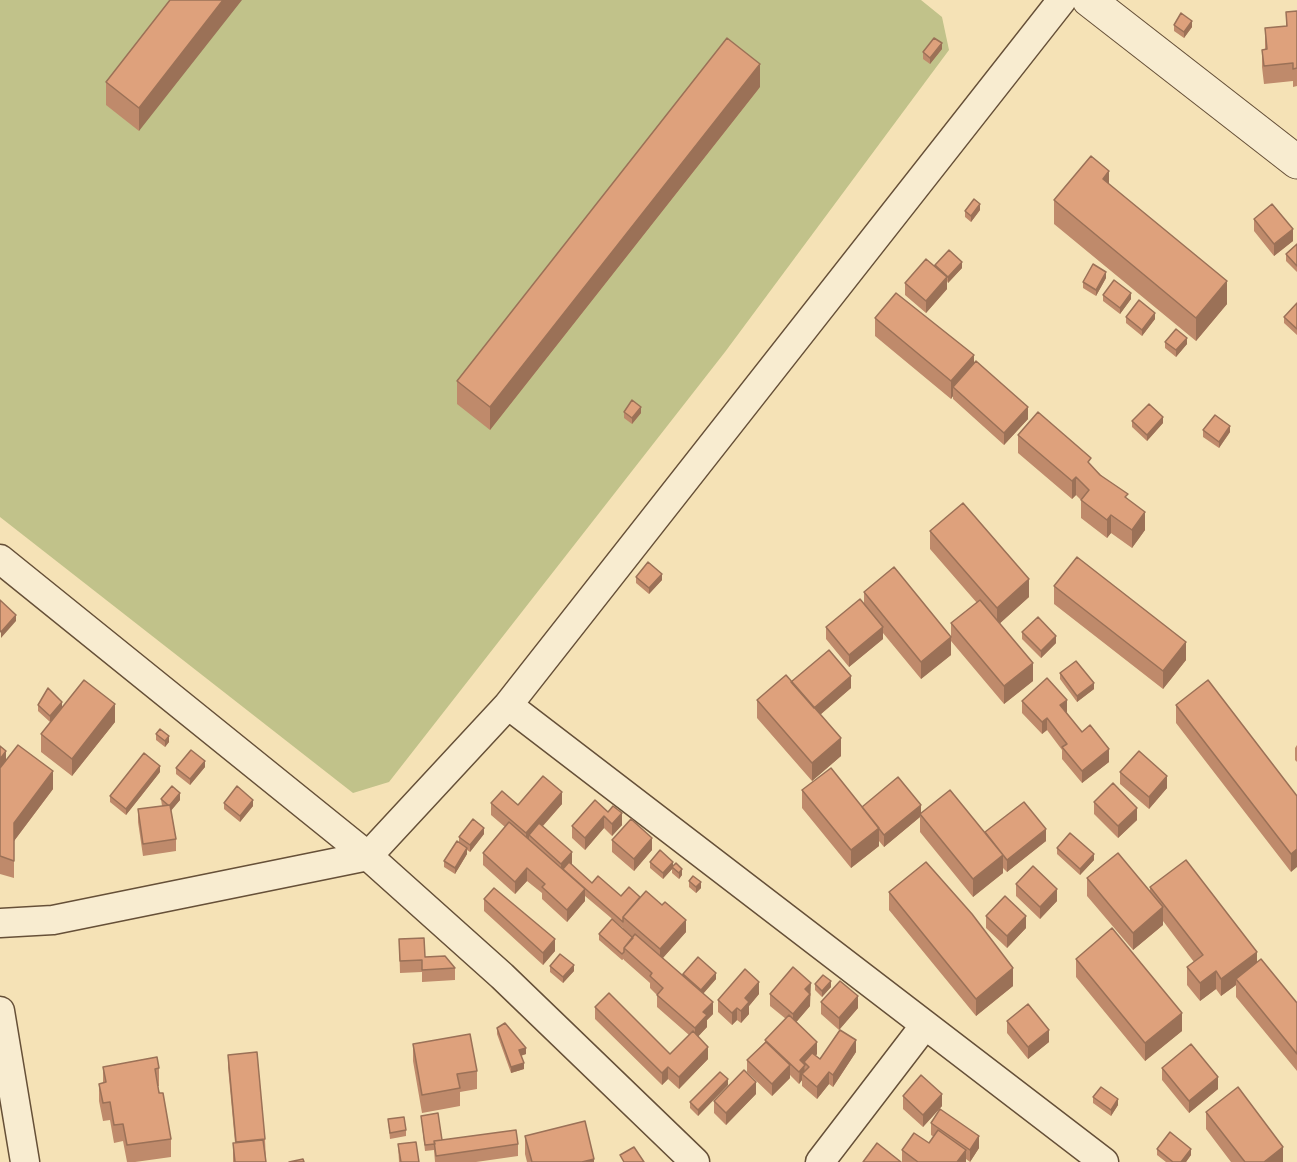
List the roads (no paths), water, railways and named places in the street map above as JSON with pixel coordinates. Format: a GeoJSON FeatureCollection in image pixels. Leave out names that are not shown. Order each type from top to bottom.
{"type":"FeatureCollection","features":[{"type":"Feature","properties":{"kind":"street"},"geometry":{"type":"LineString","coordinates":[[0,923],[53,920],[368,856],[508,705],[1062,0]]}},
{"type":"Feature","properties":{"kind":"street"},"geometry":{"type":"LineString","coordinates":[[1089,0],[1296,160]]}},
{"type":"Feature","properties":{"kind":"street"},"geometry":{"type":"LineString","coordinates":[[0,559],[368,856],[502,976],[695,1162]]}},
{"type":"Feature","properties":{"kind":"street"},"geometry":{"type":"LineString","coordinates":[[508,705],[1104,1162]]}},
{"type":"Feature","properties":{"kind":"street"},"geometry":{"type":"LineString","coordinates":[[0,1011],[25,1162]]}},
{"type":"Feature","properties":{"kind":"street"},"geometry":{"type":"LineString","coordinates":[[820,1162],[925,1025]]}}]}
